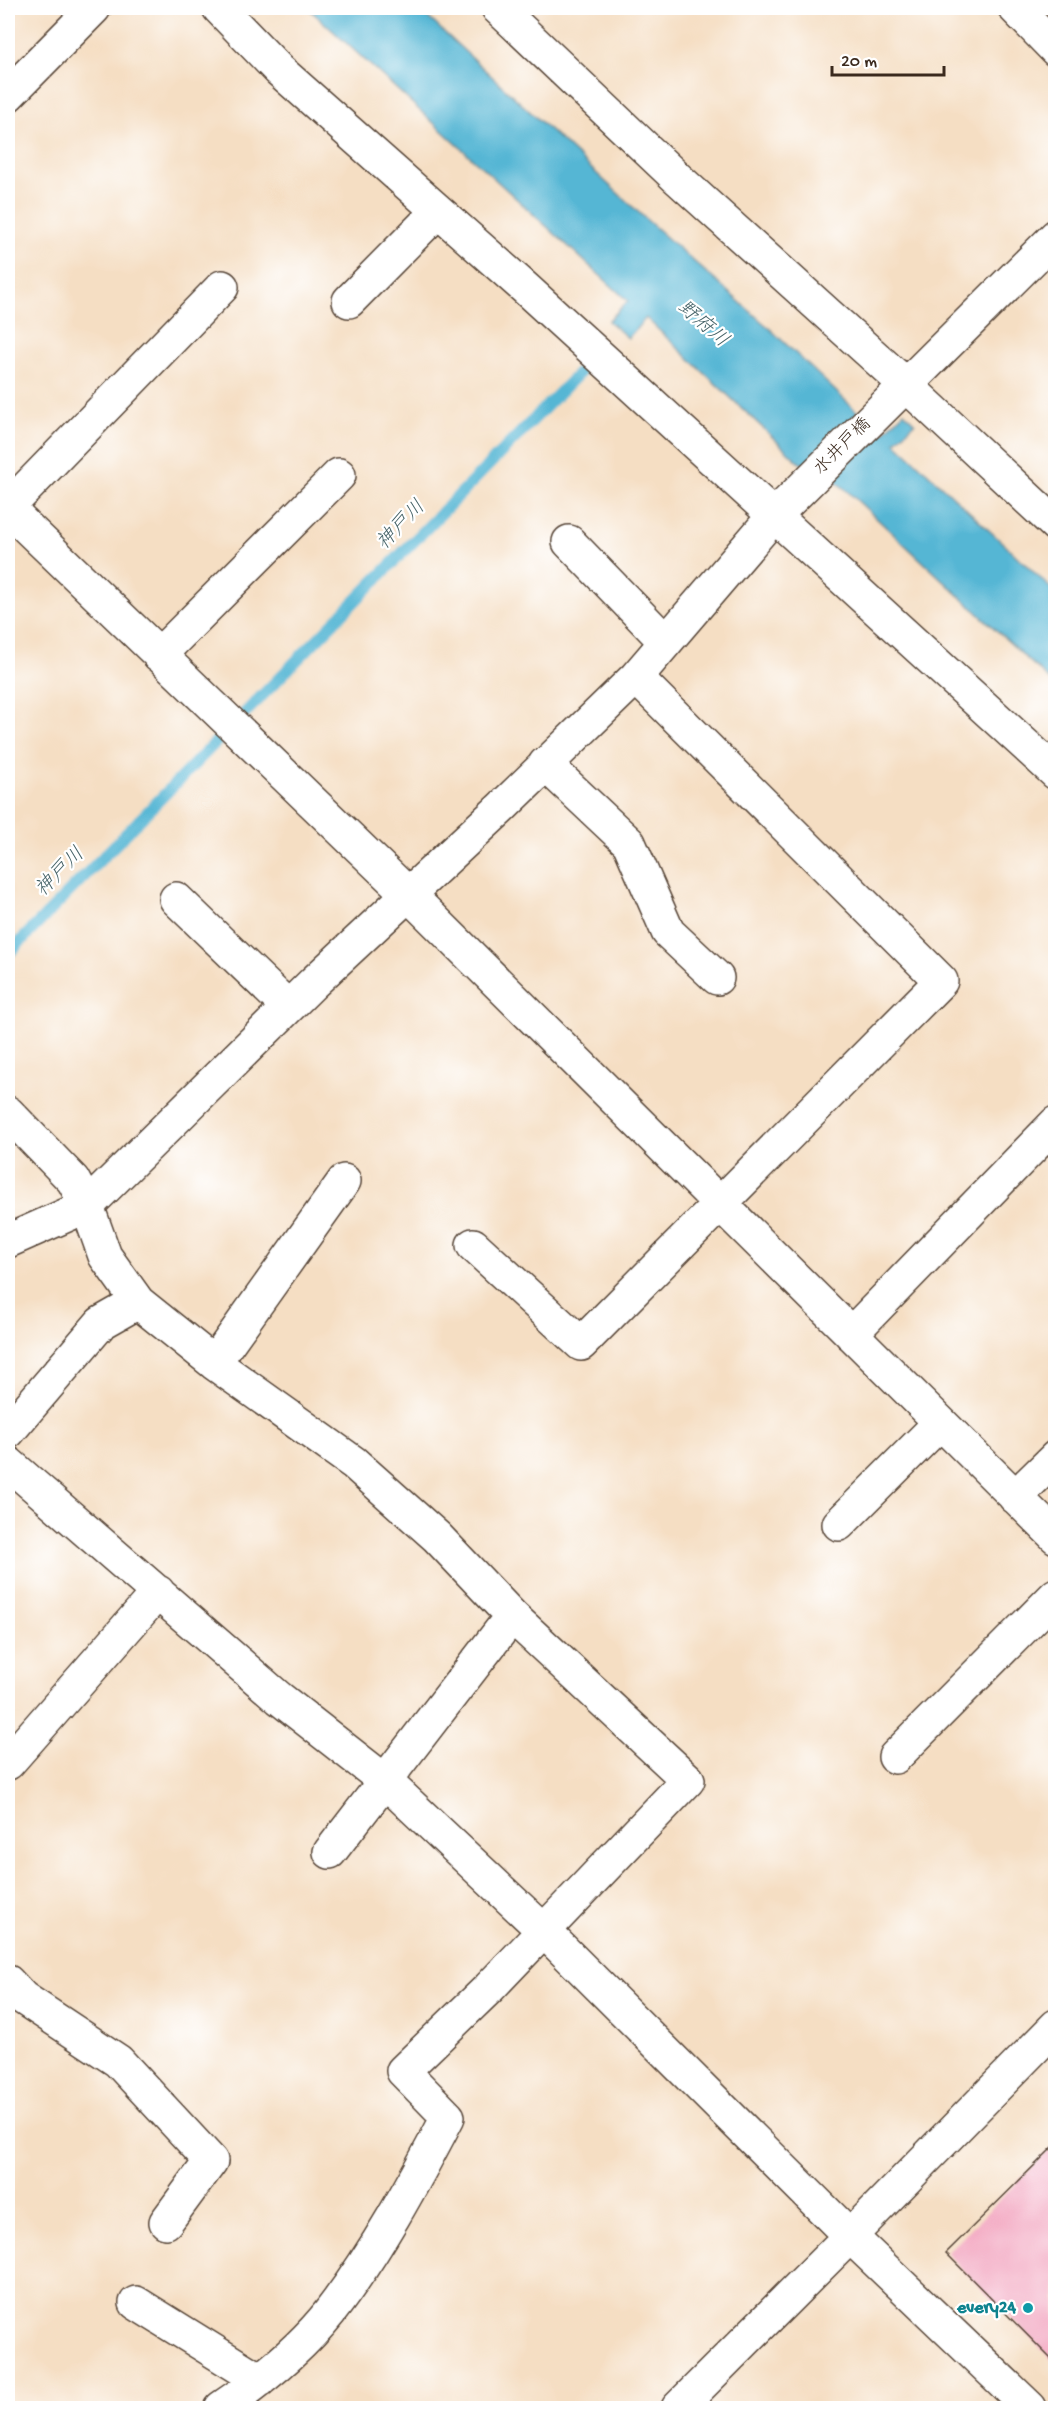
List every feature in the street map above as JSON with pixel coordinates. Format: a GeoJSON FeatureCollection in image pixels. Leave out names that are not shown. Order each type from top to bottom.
{"type":"FeatureCollection","features":[{"type":"Feature","properties":{"kind":"street"},"geometry":{"type":"LineString","coordinates":[[8,94],[93,8]]}},
{"type":"Feature","properties":{"kind":"street"},"geometry":{"type":"LineString","coordinates":[[219,8],[279,70],[781,508],[1056,772]]}},
{"type":"Feature","properties":{"kind":"street"},"geometry":{"type":"LineString","coordinates":[[498,8],[902,389],[1056,525]]}},
{"type":"Feature","properties":{"kind":"street"},"geometry":{"type":"LineString","coordinates":[[1015,8],[1056,50]]}},
{"type":"Feature","properties":{"kind":"street"},"geometry":{"type":"LineString","coordinates":[[349,301],[438,211]]}},
{"type":"Feature","properties":{"kind":"street","name":"水井戸橋"},"geometry":{"type":"LineString","coordinates":[[87,1206],[288,1007],[636,677],[781,508],[1056,236]]}},
{"type":"Feature","properties":{"kind":"street"},"geometry":{"type":"LineString","coordinates":[[222,287],[8,508],[408,894],[1056,1538]]}},
{"type":"Feature","properties":{"kind":"street"},"geometry":{"type":"LineString","coordinates":[[159,655],[339,475]]}},
{"type":"Feature","properties":{"kind":"street"},"geometry":{"type":"LineString","coordinates":[[569,542],[665,641]]}},
{"type":"Feature","properties":{"kind":"street"},"geometry":{"type":"LineString","coordinates":[[473,1245],[581,1344],[941,981],[636,677]]}},
{"type":"Feature","properties":{"kind":"street"},"geometry":{"type":"LineString","coordinates":[[545,765],[629,843],[668,932],[717,978]]}},
{"type":"Feature","properties":{"kind":"street"},"geometry":{"type":"LineString","coordinates":[[176,899],[288,1007]]}},
{"type":"Feature","properties":{"kind":"street"},"geometry":{"type":"LineString","coordinates":[[8,1113],[73,1180],[87,1206],[105,1256],[138,1302],[214,1363],[354,1463],[437,1537],[512,1616],[688,1780],[489,1988],[403,2071],[448,2117],[419,2171],[369,2256],[329,2312],[284,2361],[221,2409]]}},
{"type":"Feature","properties":{"kind":"street"},"geometry":{"type":"LineString","coordinates":[[851,1334],[1056,1123]]}},
{"type":"Feature","properties":{"kind":"street"},"geometry":{"type":"LineString","coordinates":[[214,1363],[344,1181]]}},
{"type":"Feature","properties":{"kind":"street"},"geometry":{"type":"LineString","coordinates":[[8,1241],[87,1206]]}},
{"type":"Feature","properties":{"kind":"street"},"geometry":{"type":"LineString","coordinates":[[8,1432],[101,1323],[138,1302]]}},
{"type":"Feature","properties":{"kind":"street"},"geometry":{"type":"LineString","coordinates":[[839,1524],[940,1423]]}},
{"type":"Feature","properties":{"kind":"street"},"geometry":{"type":"LineString","coordinates":[[1015,1497],[1056,1457]]}},
{"type":"Feature","properties":{"kind":"street"},"geometry":{"type":"LineString","coordinates":[[8,1463],[279,1698],[385,1781],[543,1930],[850,2236],[1030,2409]]}},
{"type":"Feature","properties":{"kind":"street"},"geometry":{"type":"LineString","coordinates":[[8,1762],[158,1592]]}},
{"type":"Feature","properties":{"kind":"street"},"geometry":{"type":"LineString","coordinates":[[895,1757],[1056,1595]]}},
{"type":"Feature","properties":{"kind":"street"},"geometry":{"type":"LineString","coordinates":[[330,1852],[512,1616]]}},
{"type":"Feature","properties":{"kind":"street"},"geometry":{"type":"LineString","coordinates":[[8,1982],[24,1998],[118,2061],[211,2161],[166,2222]]}},
{"type":"Feature","properties":{"kind":"street"},"geometry":{"type":"LineString","coordinates":[[678,2409],[1056,2026]]}},
{"type":"Feature","properties":{"kind":"street"},"geometry":{"type":"LineString","coordinates":[[136,2303],[260,2380]]}},
{"type":"Feature","properties":{"kind":"water","name":"野府川"},"geometry":{"type":"Polygon","coordinates":[[[308,8],[418,8],[648,221],[768,327],[865,419],[883,433],[904,412],[915,423],[895,442],[1055,592],[1055,685],[845,489],[825,473],[800,463],[646,318],[628,338],[608,321],[628,301],[308,8]]]}},
{"type":"Feature","properties":{"kind":"building","name":"every24"},"geometry":{"type":"Polygon","coordinates":[[[1056,2144],[1056,2364],[946,2253],[1056,2144]]]}},
{"type":"Feature","properties":{"kind":"waterway","name":"神戸川"},"geometry":{"type":"LineString","coordinates":[[243,715],[588,364]]}},
{"type":"Feature","properties":{"kind":"waterway","name":"神戸川"},"geometry":{"type":"LineString","coordinates":[[8,954],[217,741]]}},
{"type":"Feature","properties":{"kind":"place","name":"every24"},"geometry":{"type":"Point","coordinates":[1028,2308]}}]}
